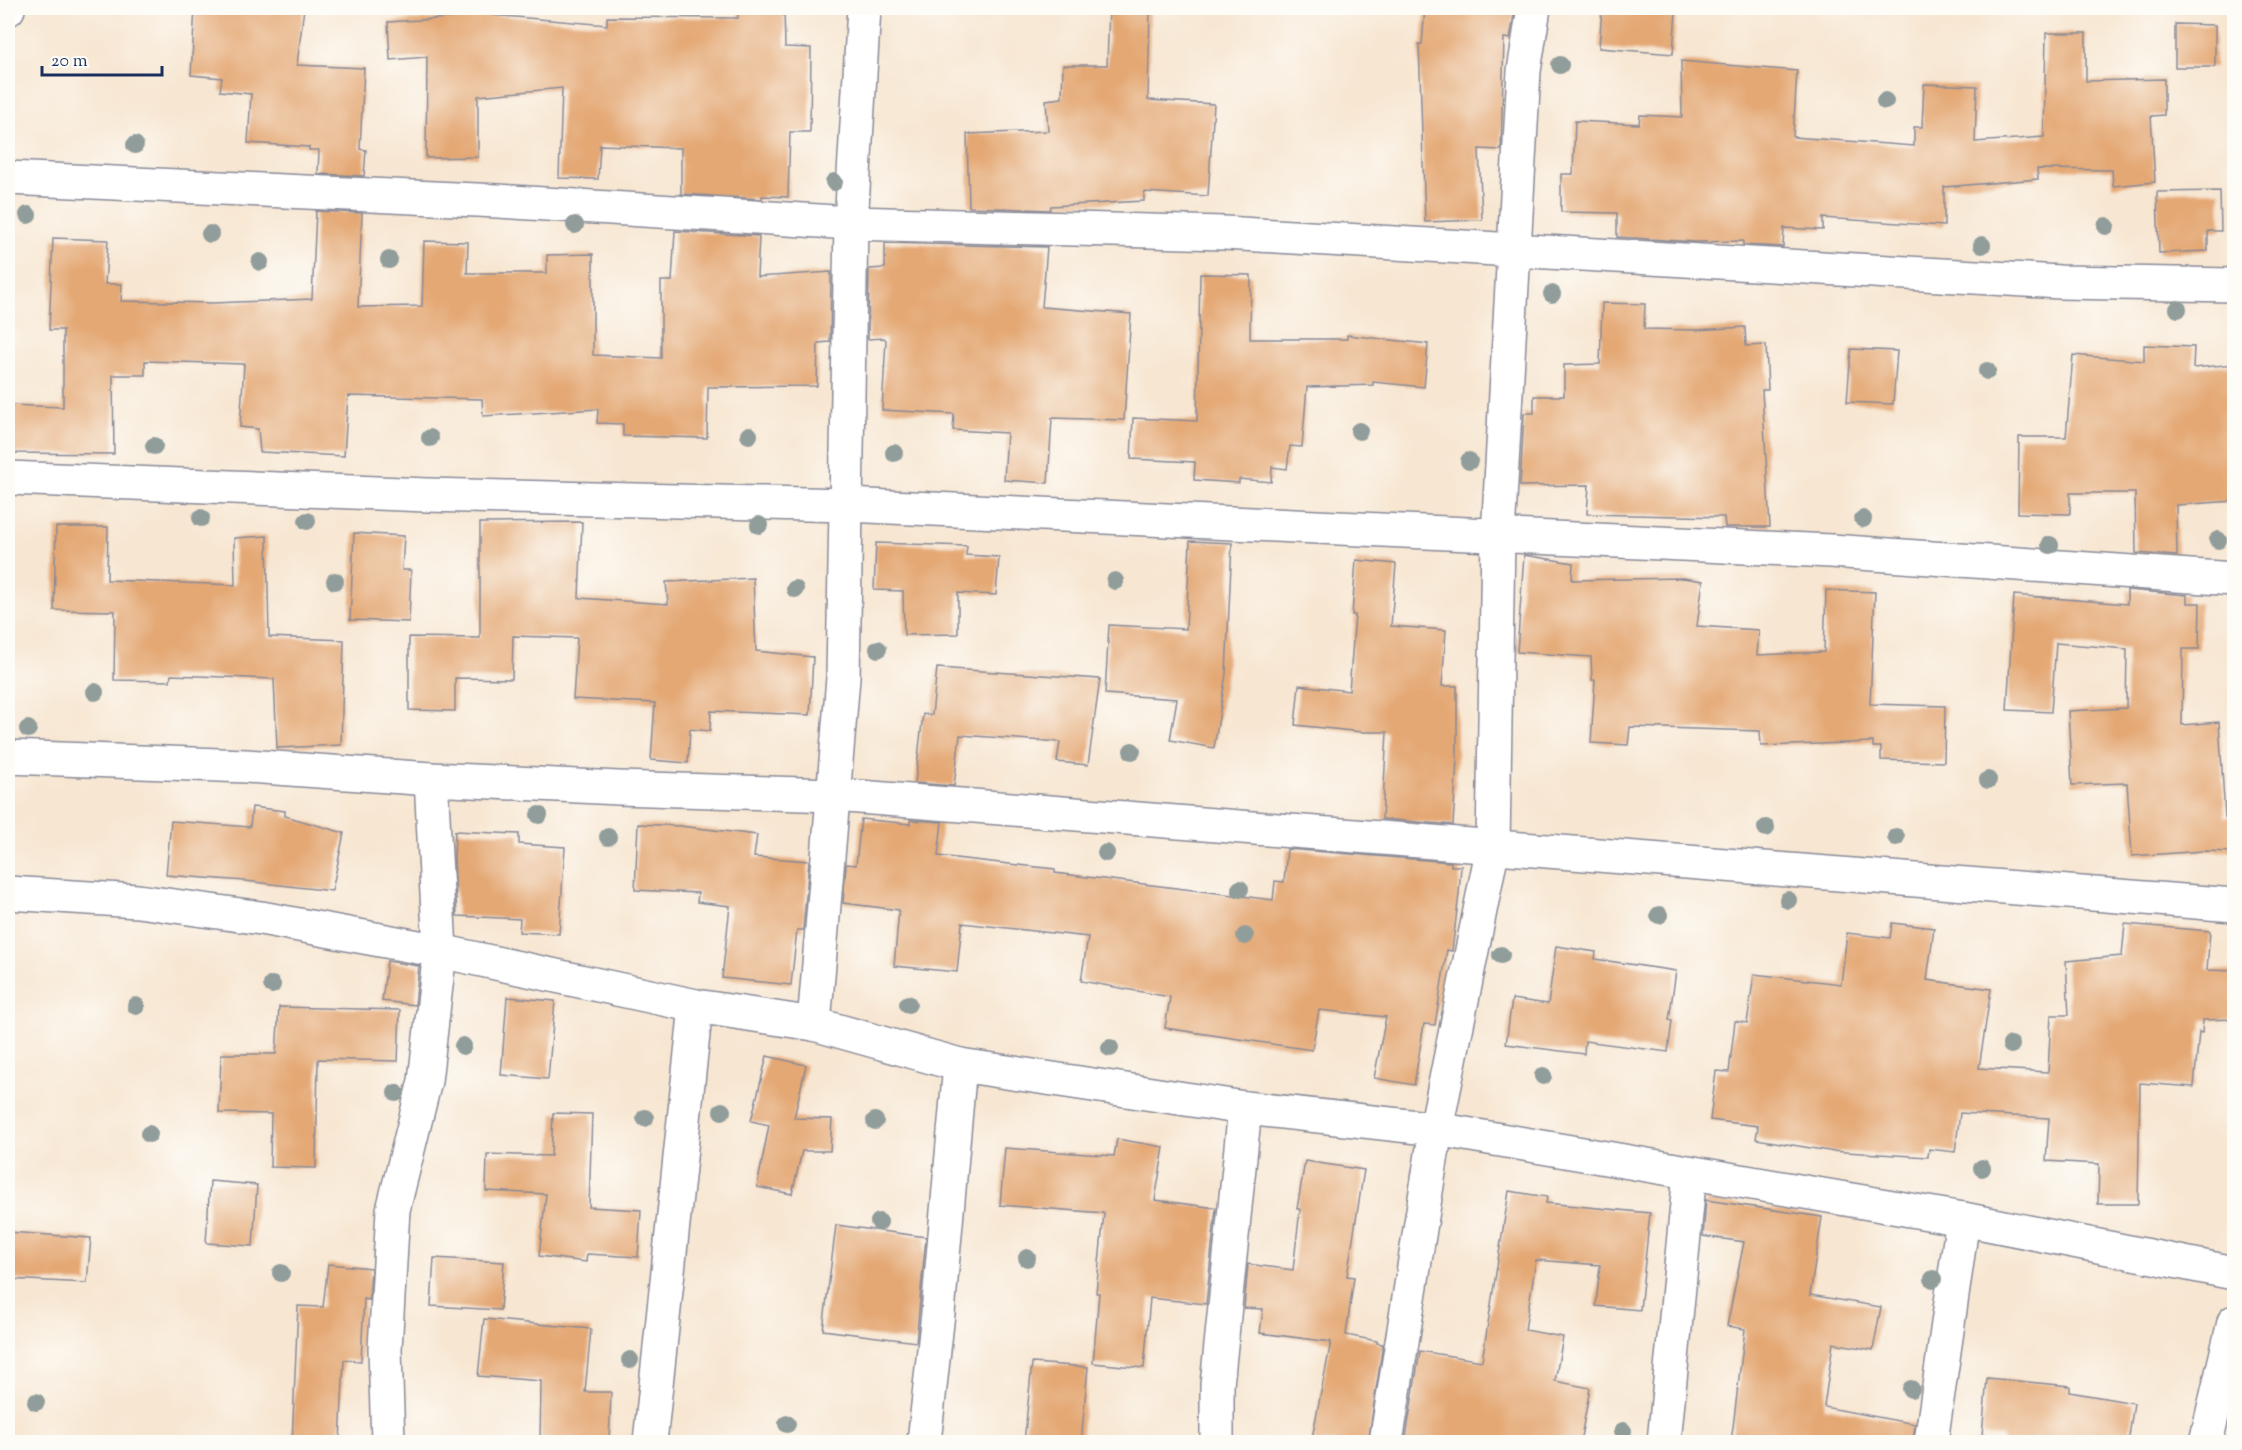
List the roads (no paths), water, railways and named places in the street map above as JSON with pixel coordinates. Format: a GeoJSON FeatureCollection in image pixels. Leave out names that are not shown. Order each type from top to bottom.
{"type":"FeatureCollection","features":[{"type":"Feature","properties":{"kind":"street"},"geometry":{"type":"LineString","coordinates":[[814,1024],[843,678],[848,505],[851,223],[864,8]]}},
{"type":"Feature","properties":{"kind":"street"},"geometry":{"type":"LineString","coordinates":[[1386,1443],[1436,1129],[1493,846],[1498,536],[1524,70],[1534,8]]}},
{"type":"Feature","properties":{"kind":"street"},"geometry":{"type":"LineString","coordinates":[[8,178],[498,201],[851,223],[1224,232],[2060,282],[2235,285]]}},
{"type":"Feature","properties":{"kind":"street"},"geometry":{"type":"LineString","coordinates":[[8,478],[427,495],[848,505],[1831,551],[2235,579]]}},
{"type":"Feature","properties":{"kind":"street"},"geometry":{"type":"LineString","coordinates":[[8,757],[246,766],[431,779],[834,795],[2235,905]]}},
{"type":"Feature","properties":{"kind":"street"},"geometry":{"type":"LineString","coordinates":[[388,1443],[385,1349],[393,1210],[425,1081],[440,951],[431,779]]}},
{"type":"Feature","properties":{"kind":"street"},"geometry":{"type":"LineString","coordinates":[[8,893],[138,901],[261,918],[440,951],[696,1006],[814,1024],[960,1065],[1245,1108],[1436,1129],[1964,1219],[2235,1273]]}},
{"type":"Feature","properties":{"kind":"street"},"geometry":{"type":"LineString","coordinates":[[650,1443],[696,1006]]}},
{"type":"Feature","properties":{"kind":"street"},"geometry":{"type":"LineString","coordinates":[[924,1443],[960,1065]]}},
{"type":"Feature","properties":{"kind":"street"},"geometry":{"type":"LineString","coordinates":[[1217,1443],[1217,1385],[1245,1108]]}},
{"type":"Feature","properties":{"kind":"street"},"geometry":{"type":"LineString","coordinates":[[1664,1443],[1690,1173]]}},
{"type":"Feature","properties":{"kind":"street"},"geometry":{"type":"LineString","coordinates":[[1931,1443],[1964,1219]]}},
{"type":"Feature","properties":{"kind":"street"},"geometry":{"type":"LineString","coordinates":[[2205,1443],[2235,1322]]}}]}
